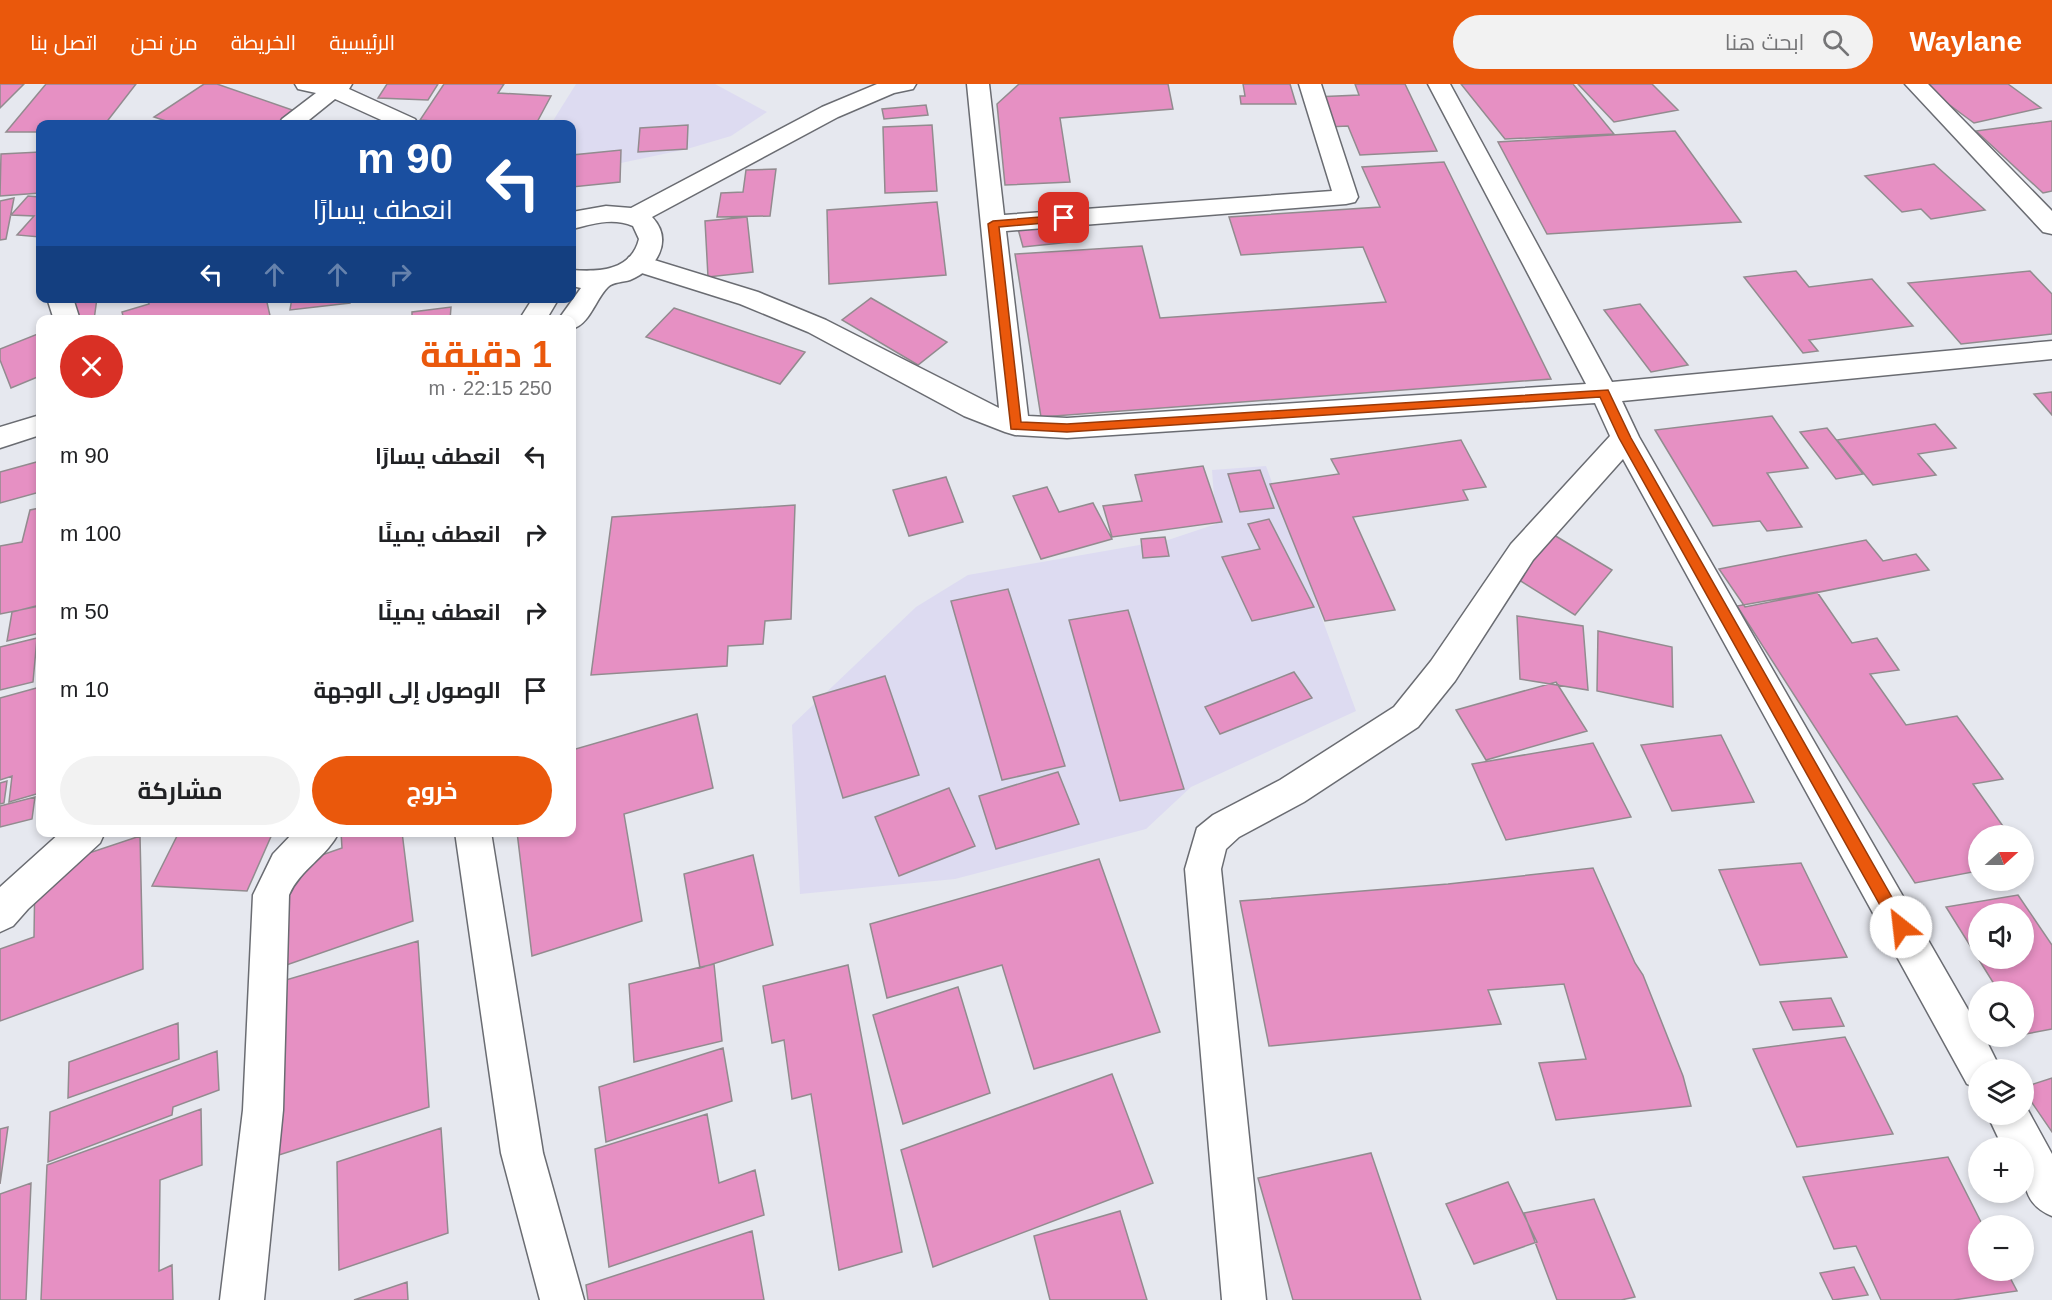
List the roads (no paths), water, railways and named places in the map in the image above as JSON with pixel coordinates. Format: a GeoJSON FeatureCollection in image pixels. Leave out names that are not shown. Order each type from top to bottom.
{"type":"FeatureCollection","features":[{"type":"Feature","properties":{"kind":"street"},"geometry":{"type":"LineString","coordinates":[[306,84],[337,87],[399,120]]}},
{"type":"Feature","properties":{"kind":"street"},"geometry":{"type":"LineString","coordinates":[[633,217],[830,112],[887,88],[905,84]]}},
{"type":"Feature","properties":{"kind":"street"},"geometry":{"type":"LineString","coordinates":[[978,84],[1015,426]]}},
{"type":"Feature","properties":{"kind":"street"},"geometry":{"type":"LineString","coordinates":[[993,224],[1346,197],[1310,84]]}},
{"type":"Feature","properties":{"kind":"street"},"geometry":{"type":"LineString","coordinates":[[1439,84],[1604,393],[1625,438],[1975,1059]]}},
{"type":"Feature","properties":{"kind":"street"},"geometry":{"type":"LineString","coordinates":[[1916,84],[2052,226]]}},
{"type":"Feature","properties":{"kind":"street"},"geometry":{"type":"LineString","coordinates":[[295,120],[337,87]]}},
{"type":"Feature","properties":{"kind":"street"},"geometry":{"type":"LineString","coordinates":[[576,220],[595,213],[616,213],[633,217],[646,226],[651,237],[648,251],[638,263],[621,274],[600,280],[576,278]]}},
{"type":"Feature","properties":{"kind":"street"},"geometry":{"type":"LineString","coordinates":[[638,263],[749,298],[817,326],[974,410],[1015,426],[1067,428],[1604,393],[2052,350]]}},
{"type":"Feature","properties":{"kind":"street"},"geometry":{"type":"LineString","coordinates":[[575,315],[600,280]]}},
{"type":"Feature","properties":{"kind":"street"},"geometry":{"type":"LineString","coordinates":[[0,438],[36,425]]}},
{"type":"Feature","properties":{"kind":"street"},"geometry":{"type":"LineString","coordinates":[[1244,1300],[1203,869],[1210,840],[1226,826],[1292,791],[1406,717],[1443,671],[1522,552],[1625,438]]}},
{"type":"Feature","properties":{"kind":"street"},"geometry":{"type":"LineString","coordinates":[[5,899],[81,837]]}},
{"type":"Feature","properties":{"kind":"street"},"geometry":{"type":"LineString","coordinates":[[242,1300],[263,1110],[271,895],[280,872],[294,855],[315,837]]}},
{"type":"Feature","properties":{"kind":"street"},"geometry":{"type":"LineString","coordinates":[[474,837],[522,1153],[559,1298]]}},
{"type":"Feature","properties":{"kind":"street"},"geometry":{"type":"LineString","coordinates":[[2013,1125],[2052,1195]]}}]}
